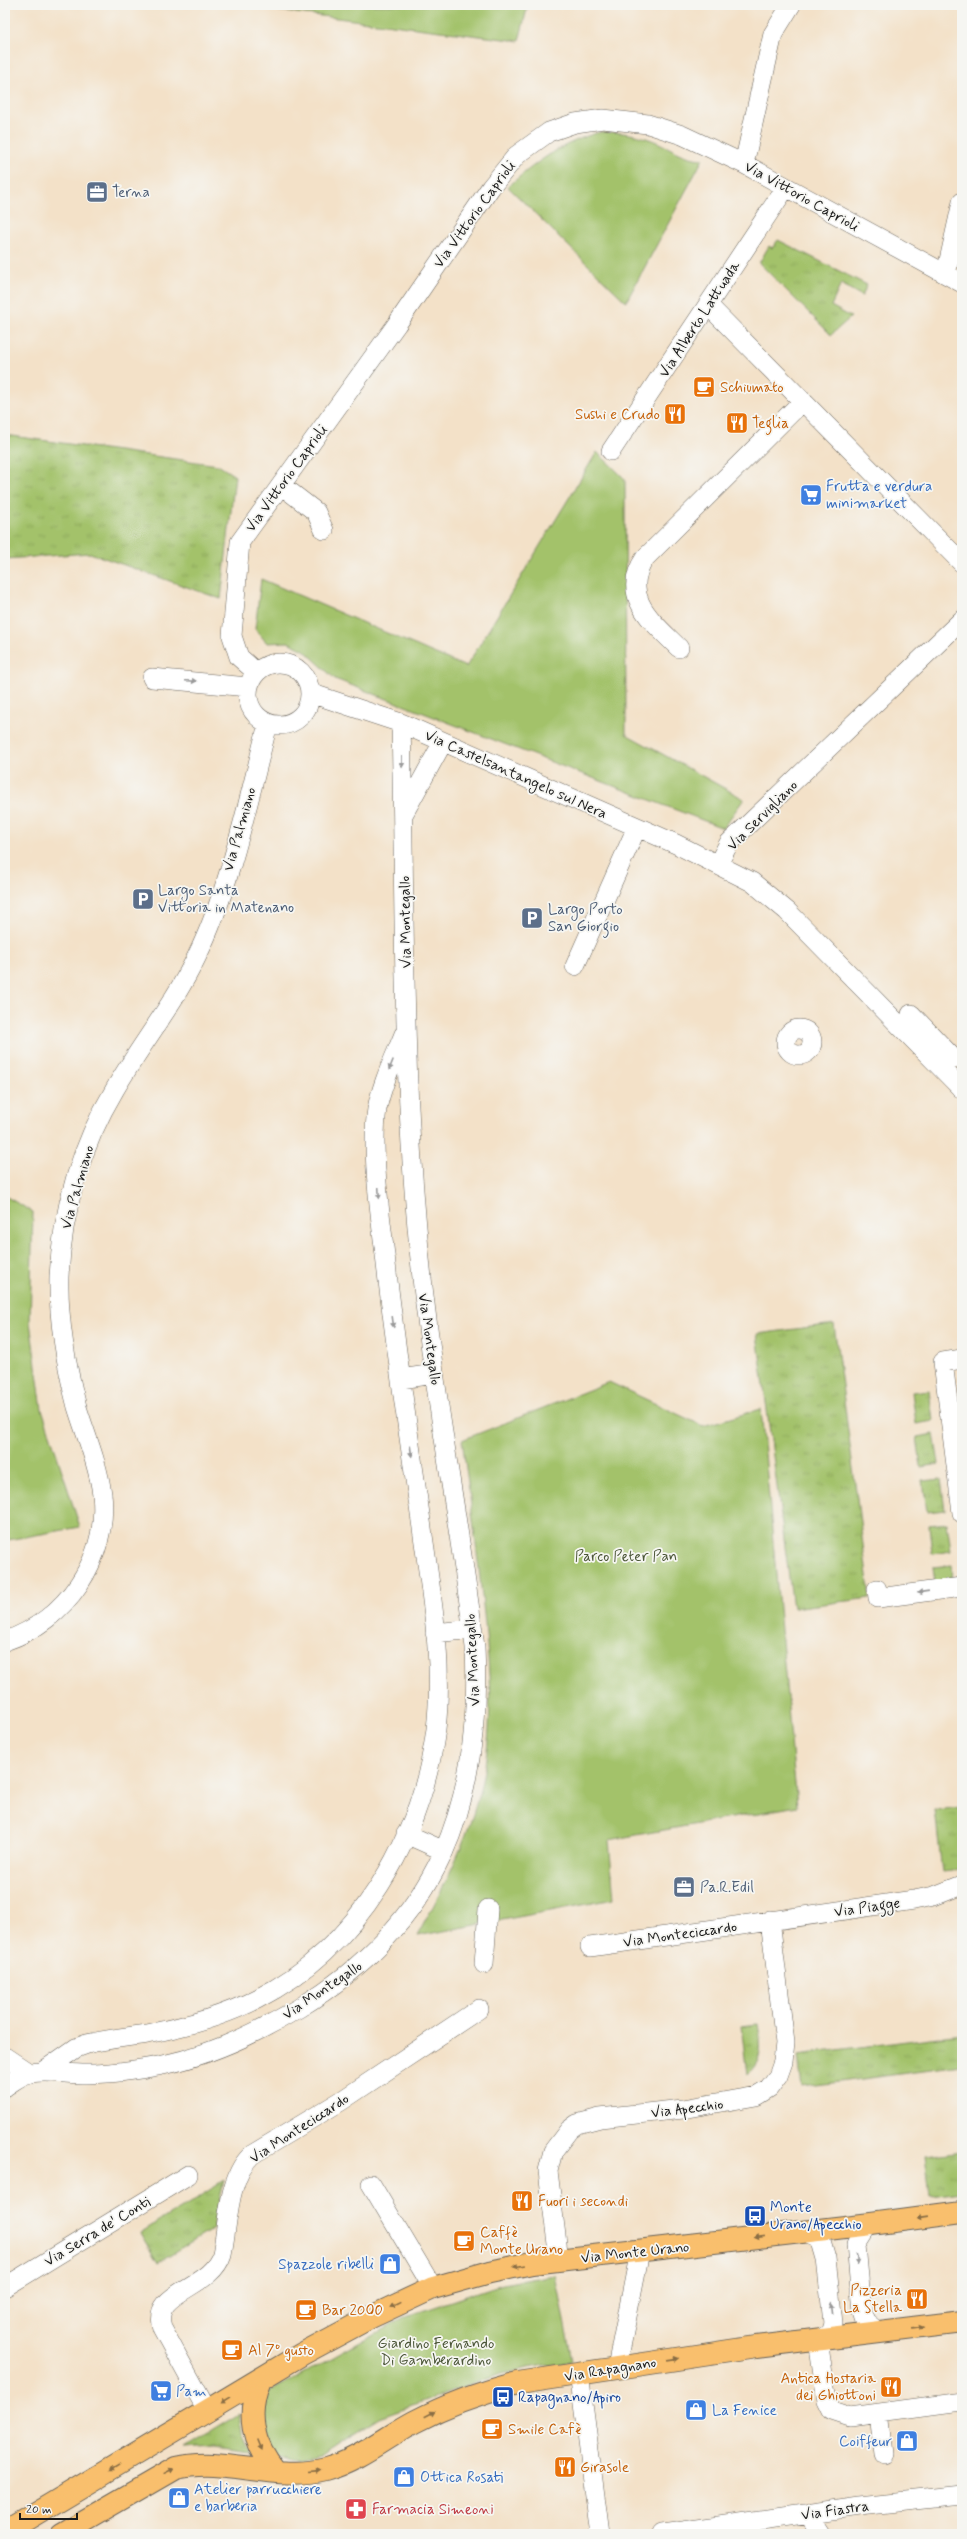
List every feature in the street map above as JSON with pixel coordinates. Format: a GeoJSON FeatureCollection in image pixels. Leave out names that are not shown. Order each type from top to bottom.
{"type":"FeatureCollection","features":[{"type":"Feature","properties":{"kind":"main road","name":"Via Monte Urano"},"geometry":{"type":"LineString","coordinates":[[5,2532],[344,2331],[433,2288],[499,2270],[559,2260],[868,2225],[962,2212]]}},
{"type":"Feature","properties":{"kind":"main road","name":"Via Rapagnano"},"geometry":{"type":"LineString","coordinates":[[62,2534],[176,2468],[188,2465],[217,2464],[276,2472],[327,2469],[353,2457],[415,2422],[467,2397],[525,2382],[618,2367],[962,2322]]}},
{"type":"Feature","properties":{"kind":"main road"},"geometry":{"type":"LineString","coordinates":[[260,2380],[252,2404],[254,2428],[262,2453],[276,2472]]}},
{"type":"Feature","properties":{"kind":"street"},"geometry":{"type":"LineString","coordinates":[[744,164],[773,34],[791,5]]}},
{"type":"Feature","properties":{"kind":"street","name":"Via Vittorio Caprioli"},"geometry":{"type":"LineString","coordinates":[[252,680],[239,657],[232,636],[240,542],[397,324],[491,187],[517,155],[534,141],[549,132],[575,123],[618,120],[665,129],[695,140],[744,164],[954,279],[962,202]]}},
{"type":"Feature","properties":{"kind":"street","name":"Via Alberto Lattuada"},"geometry":{"type":"LineString","coordinates":[[611,451],[786,187]]}},
{"type":"Feature","properties":{"kind":"street"},"geometry":{"type":"LineString","coordinates":[[708,305],[962,563]]}},
{"type":"Feature","properties":{"kind":"street"},"geometry":{"type":"LineString","coordinates":[[679,648],[642,609],[635,584],[639,567],[645,558],[803,401]]}},
{"type":"Feature","properties":{"kind":"street"},"geometry":{"type":"LineString","coordinates":[[281,485],[316,512],[324,530]]}},
{"type":"Feature","properties":{"kind":"street","name":"Via Servigliano"},"geometry":{"type":"LineString","coordinates":[[962,620],[729,843],[718,864],[752,882],[787,911],[953,1060],[962,1089]]}},
{"type":"Feature","properties":{"kind":"street"},"geometry":{"type":"LineString","coordinates":[[285,663],[302,674],[310,693],[309,703],[298,720],[283,725],[268,724],[252,711],[248,702],[252,680],[264,666],[285,663]]}},
{"type":"Feature","properties":{"kind":"street"},"geometry":{"type":"LineString","coordinates":[[152,678],[252,680]]}},
{"type":"Feature","properties":{"kind":"street","name":"Via Castelsantangelo sul Nera"},"geometry":{"type":"LineString","coordinates":[[310,693],[401,723],[718,864]]}},
{"type":"Feature","properties":{"kind":"street","name":"Via Montegallo"},"geometry":{"type":"LineString","coordinates":[[36,2073],[106,2073],[166,2064],[240,2039],[284,2017],[340,1981],[376,1951],[395,1929],[418,1898],[444,1851],[463,1798],[472,1744],[476,1681],[473,1629],[434,1374],[415,1204],[406,1029],[401,723]]}},
{"type":"Feature","properties":{"kind":"street","name":"Via Palmiano"},"geometry":{"type":"LineString","coordinates":[[5,1641],[38,1625],[64,1604],[83,1580],[97,1545],[103,1512],[102,1489],[69,1373],[60,1311],[61,1257],[68,1209],[79,1168],[103,1110],[122,1078],[173,1002],[201,947],[223,886],[268,724]]}},
{"type":"Feature","properties":{"kind":"street","name":"Via Montegallo"},"geometry":{"type":"LineString","coordinates":[[403,814],[443,742]]}},
{"type":"Feature","properties":{"kind":"street"},"geometry":{"type":"LineString","coordinates":[[575,966],[637,827]]}},
{"type":"Feature","properties":{"kind":"street"},"geometry":{"type":"LineString","coordinates":[[911,1014],[953,1060]]}},
{"type":"Feature","properties":{"kind":"street","name":"Via Montegallo"},"geometry":{"type":"LineString","coordinates":[[5,2087],[36,2073],[72,2051],[87,2044],[164,2030],[200,2020],[242,2006],[269,1992],[302,1971],[352,1925],[378,1890],[406,1834],[424,1784],[436,1728],[438,1683],[435,1633],[383,1233],[376,1125],[383,1085],[406,1029]]}},
{"type":"Feature","properties":{"kind":"street"},"geometry":{"type":"LineString","coordinates":[[962,1360],[943,1362],[961,1487],[962,1513]]}},
{"type":"Feature","properties":{"kind":"street"},"geometry":{"type":"LineString","coordinates":[[401,1379],[434,1374]]}},
{"type":"Feature","properties":{"kind":"street"},"geometry":{"type":"LineString","coordinates":[[877,1589],[878,1598],[962,1587]]}},
{"type":"Feature","properties":{"kind":"street"},"geometry":{"type":"LineString","coordinates":[[435,1633],[473,1629]]}},
{"type":"Feature","properties":{"kind":"street"},"geometry":{"type":"LineString","coordinates":[[406,1834],[444,1851]]}},
{"type":"Feature","properties":{"kind":"street","name":"Via Piagge"},"geometry":{"type":"LineString","coordinates":[[770,1920],[929,1898],[962,1885]]}},
{"type":"Feature","properties":{"kind":"street"},"geometry":{"type":"LineString","coordinates":[[484,1964],[488,1909]]}},
{"type":"Feature","properties":{"kind":"street","name":"Via Monteciccardo"},"geometry":{"type":"LineString","coordinates":[[590,1947],[770,1920]]}},
{"type":"Feature","properties":{"kind":"street","name":"Via Apecchio"},"geometry":{"type":"LineString","coordinates":[[559,2260],[548,2171],[553,2151],[569,2130],[577,2124],[600,2118],[683,2110],[747,2099],[764,2092],[775,2080],[783,2062],[785,2042],[770,1920]]}},
{"type":"Feature","properties":{"kind":"street"},"geometry":{"type":"LineString","coordinates":[[269,1992],[284,2017]]}},
{"type":"Feature","properties":{"kind":"street","name":"Via Monteciccardo"},"geometry":{"type":"LineString","coordinates":[[208,2412],[162,2328],[159,2313],[165,2303],[207,2276],[217,2266],[222,2254],[238,2172],[245,2162],[254,2154],[341,2101],[479,2009]]}},
{"type":"Feature","properties":{"kind":"street"},"geometry":{"type":"LineString","coordinates":[[5,2057],[36,2073]]}},
{"type":"Feature","properties":{"kind":"street","name":"Via Serra de' Conti"},"geometry":{"type":"LineString","coordinates":[[5,2287],[188,2175]]}},
{"type":"Feature","properties":{"kind":"street"},"geometry":{"type":"LineString","coordinates":[[371,2184],[433,2288]]}},
{"type":"Feature","properties":{"kind":"street"},"geometry":{"type":"LineString","coordinates":[[868,2225],[856,2244],[862,2312],[865,2321],[879,2333]]}},
{"type":"Feature","properties":{"kind":"street"},"geometry":{"type":"LineString","coordinates":[[808,2232],[818,2237],[822,2242],[833,2316],[830,2332],[818,2340],[827,2401],[830,2408],[837,2414],[850,2417],[962,2402]]}},
{"type":"Feature","properties":{"kind":"street"},"geometry":{"type":"LineString","coordinates":[[618,2367],[640,2251]]}},
{"type":"Feature","properties":{"kind":"street"},"geometry":{"type":"LineString","coordinates":[[579,2373],[600,2534]]}},
{"type":"Feature","properties":{"kind":"street"},"geometry":{"type":"LineString","coordinates":[[879,2413],[884,2455]]}},
{"type":"Feature","properties":{"kind":"street","name":"Via Fiastra"},"geometry":{"type":"LineString","coordinates":[[662,2534],[962,2495]]}},
{"type":"Feature","properties":{"kind":"street"},"geometry":{"type":"LineString","coordinates":[[809,2514],[822,2534]]}},
{"type":"Feature","properties":{"kind":"green space"},"geometry":{"type":"Polygon","coordinates":[[[234,5],[528,5],[519,41],[234,5]]]}},
{"type":"Feature","properties":{"kind":"green space"},"geometry":{"type":"Polygon","coordinates":[[[600,132],[637,135],[689,157],[703,159],[626,302],[508,187],[539,161],[562,147],[600,132]]]}},
{"type":"Feature","properties":{"kind":"green space"},"geometry":{"type":"Polygon","coordinates":[[[778,240],[867,285],[862,296],[841,284],[831,306],[851,317],[831,335],[759,263],[769,246],[772,248],[778,240]]]}},
{"type":"Feature","properties":{"kind":"green space"},"geometry":{"type":"Polygon","coordinates":[[[5,435],[218,465],[235,476],[221,599],[90,553],[5,559],[5,435]]]}},
{"type":"Feature","properties":{"kind":"green space"},"geometry":{"type":"Polygon","coordinates":[[[597,452],[625,479],[626,734],[744,799],[723,828],[335,679],[304,650],[288,642],[267,643],[255,629],[261,579],[466,667],[597,452]]]}},
{"type":"Feature","properties":{"kind":"green space"},"geometry":{"type":"Polygon","coordinates":[[[5,1196],[33,1212],[30,1322],[42,1409],[80,1527],[8,1540],[5,1540],[5,1196]]]}},
{"type":"Feature","properties":{"kind":"green space"},"geometry":{"type":"Polygon","coordinates":[[[834,1324],[870,1598],[793,1608],[757,1334],[834,1324]]]}},
{"type":"Feature","properties":{"kind":"green space","name":"Parco Peter Pan"},"geometry":{"type":"Polygon","coordinates":[[[609,1382],[703,1426],[761,1409],[797,1806],[609,1840],[614,1899],[417,1936],[438,1897],[466,1835],[484,1771],[489,1729],[490,1688],[487,1647],[476,1543],[462,1440],[609,1382]]]}},
{"type":"Feature","properties":{"kind":"green space"},"geometry":{"type":"Polygon","coordinates":[[[929,1390],[933,1421],[916,1424],[912,1392],[929,1390]]]}},
{"type":"Feature","properties":{"kind":"green space"},"geometry":{"type":"Polygon","coordinates":[[[934,1434],[939,1464],[921,1467],[917,1437],[934,1434]]]}},
{"type":"Feature","properties":{"kind":"green space"},"geometry":{"type":"Polygon","coordinates":[[[941,1479],[945,1510],[927,1512],[923,1481],[941,1479]]]}},
{"type":"Feature","properties":{"kind":"green space"},"geometry":{"type":"Polygon","coordinates":[[[947,1523],[951,1551],[932,1554],[929,1525],[947,1523]]]}},
{"type":"Feature","properties":{"kind":"green space"},"geometry":{"type":"Polygon","coordinates":[[[952,1565],[953,1581],[935,1583],[933,1567],[952,1565]]]}},
{"type":"Feature","properties":{"kind":"green space"},"geometry":{"type":"Polygon","coordinates":[[[962,1807],[962,1867],[952,1871],[942,1872],[935,1810],[962,1807]]]}},
{"type":"Feature","properties":{"kind":"green space"},"geometry":{"type":"Polygon","coordinates":[[[758,2024],[760,2038],[759,2057],[752,2069],[747,2074],[741,2026],[758,2024]]]}},
{"type":"Feature","properties":{"kind":"green space"},"geometry":{"type":"Polygon","coordinates":[[[962,2034],[962,2066],[801,2087],[797,2055],[962,2034]]]}},
{"type":"Feature","properties":{"kind":"green space"},"geometry":{"type":"Polygon","coordinates":[[[962,2151],[962,2192],[930,2196],[925,2156],[962,2151]]]}},
{"type":"Feature","properties":{"kind":"green space"},"geometry":{"type":"Polygon","coordinates":[[[224,2181],[213,2229],[158,2263],[140,2233],[224,2181]]]}},
{"type":"Feature","properties":{"kind":"green space","name":"Giardino Fernando Di Gamberardino"},"geometry":{"type":"Polygon","coordinates":[[[555,2275],[572,2361],[501,2374],[379,2418],[319,2457],[304,2460],[291,2459],[282,2456],[275,2450],[270,2442],[266,2431],[261,2404],[269,2393],[407,2316],[502,2284],[555,2275]]]}},
{"type":"Feature","properties":{"kind":"green space"},"geometry":{"type":"Polygon","coordinates":[[[239,2414],[242,2432],[251,2451],[214,2446],[184,2448],[239,2414]]]}},
{"type":"Feature","properties":{"kind":"place","name":"Terna"},"geometry":{"type":"Point","coordinates":[97,192]}},
{"type":"Feature","properties":{"kind":"place","name":"Schiumato"},"geometry":{"type":"Point","coordinates":[704,387]}},
{"type":"Feature","properties":{"kind":"place","name":"Sushi e Crudo"},"geometry":{"type":"Point","coordinates":[675,414]}},
{"type":"Feature","properties":{"kind":"place","name":"Teglia"},"geometry":{"type":"Point","coordinates":[737,423]}},
{"type":"Feature","properties":{"kind":"place","name":"Frutta e verdura minimarket"},"geometry":{"type":"Point","coordinates":[811,495]}},
{"type":"Feature","properties":{"kind":"place","name":"Largo Santa Vittoria in Matenano"},"geometry":{"type":"Point","coordinates":[143,899]}},
{"type":"Feature","properties":{"kind":"place","name":"Largo Porto San Giorgio"},"geometry":{"type":"Point","coordinates":[532,918]}},
{"type":"Feature","properties":{"kind":"place","name":"Pa.R.Edil"},"geometry":{"type":"Point","coordinates":[684,1887]}},
{"type":"Feature","properties":{"kind":"place","name":"Fuori i secondi"},"geometry":{"type":"Point","coordinates":[522,2201]}},
{"type":"Feature","properties":{"kind":"place","name":"Monte Urano/Apecchio"},"geometry":{"type":"Point","coordinates":[755,2216]}},
{"type":"Feature","properties":{"kind":"place","name":"Caffè Monte Urano"},"geometry":{"type":"Point","coordinates":[464,2241]}},
{"type":"Feature","properties":{"kind":"place","name":"Spazzole ribelli"},"geometry":{"type":"Point","coordinates":[390,2264]}},
{"type":"Feature","properties":{"kind":"place","name":"Pizzeria La Stella"},"geometry":{"type":"Point","coordinates":[917,2299]}},
{"type":"Feature","properties":{"kind":"place","name":"Bar 2000"},"geometry":{"type":"Point","coordinates":[306,2310]}},
{"type":"Feature","properties":{"kind":"place","name":"Al 7º gusto"},"geometry":{"type":"Point","coordinates":[232,2350]}},
{"type":"Feature","properties":{"kind":"place","name":"Antica Hostaria dei Ghiottoni"},"geometry":{"type":"Point","coordinates":[891,2387]}},
{"type":"Feature","properties":{"kind":"place","name":"Pam"},"geometry":{"type":"Point","coordinates":[161,2391]}},
{"type":"Feature","properties":{"kind":"place","name":"Rapagnano/Apiro"},"geometry":{"type":"Point","coordinates":[503,2397]}},
{"type":"Feature","properties":{"kind":"place","name":"La Fenice"},"geometry":{"type":"Point","coordinates":[696,2410]}},
{"type":"Feature","properties":{"kind":"place","name":"Smile Cafè"},"geometry":{"type":"Point","coordinates":[492,2429]}},
{"type":"Feature","properties":{"kind":"place","name":"Coiffeur"},"geometry":{"type":"Point","coordinates":[907,2441]}},
{"type":"Feature","properties":{"kind":"place","name":"Girasole"},"geometry":{"type":"Point","coordinates":[565,2467]}},
{"type":"Feature","properties":{"kind":"place","name":"Ottica Rosati"},"geometry":{"type":"Point","coordinates":[404,2477]}},
{"type":"Feature","properties":{"kind":"place","name":"Atelier parrucchiere e barberia"},"geometry":{"type":"Point","coordinates":[179,2498]}},
{"type":"Feature","properties":{"kind":"place","name":"Farmacia Simeoni"},"geometry":{"type":"Point","coordinates":[356,2509]}}]}
